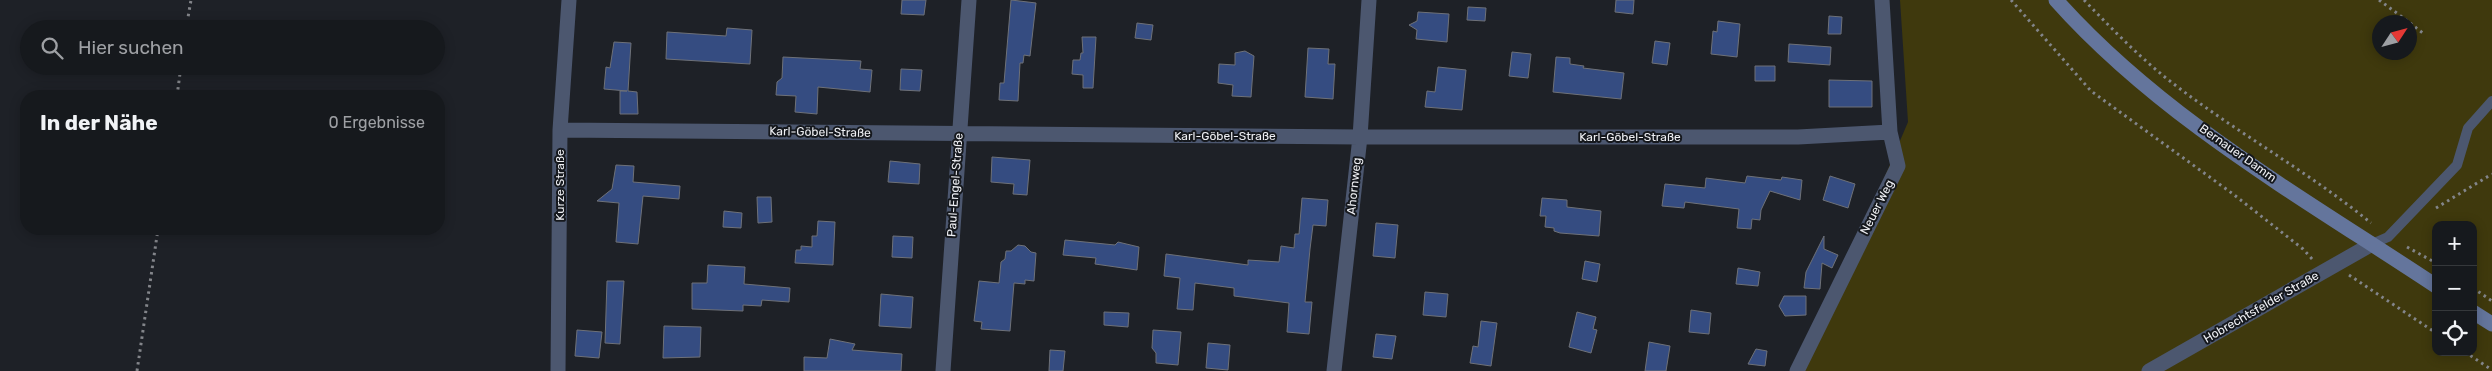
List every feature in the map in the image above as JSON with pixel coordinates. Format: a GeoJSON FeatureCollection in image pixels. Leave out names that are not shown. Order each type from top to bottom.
{"type":"FeatureCollection","features":[{"type":"Feature","properties":{"kind":"main road","name":"Bernauer Damm"},"geometry":{"type":"LineString","coordinates":[[2056,0],[2101,48],[2156,95],[2234,152],[2432,283]]}},
{"type":"Feature","properties":{"kind":"main road"},"geometry":{"type":"LineString","coordinates":[[2477,315],[2492,324]]}},
{"type":"Feature","properties":{"kind":"street","name":"Kurze Straße"},"geometry":{"type":"LineString","coordinates":[[558,371],[560,130],[569,0]]}},
{"type":"Feature","properties":{"kind":"street","name":"Paul-Engel-Straße"},"geometry":{"type":"LineString","coordinates":[[943,371],[958,134],[969,0]]}},
{"type":"Feature","properties":{"kind":"street","name":"Ahornweg"},"geometry":{"type":"LineString","coordinates":[[1334,371],[1360,137],[1369,0]]}},
{"type":"Feature","properties":{"kind":"street","name":"Neuer Weg"},"geometry":{"type":"LineString","coordinates":[[1797,371],[1898,166],[1890,132],[1882,0]]}},
{"type":"Feature","properties":{"kind":"street","name":"Karl-Göbel-Straße"},"geometry":{"type":"LineString","coordinates":[[560,130],[1360,137],[1798,137],[1890,132]]}},
{"type":"Feature","properties":{"kind":"street","name":"Hobrechtsfelder Straße"},"geometry":{"type":"LineString","coordinates":[[2149,371],[2372,244]]}},
{"type":"Feature","properties":{"kind":"lane"},"geometry":{"type":"LineString","coordinates":[[2372,244],[2388,237],[2457,165],[2468,128],[2492,101]]}},
{"type":"Feature","properties":{"kind":"path"},"geometry":{"type":"LineString","coordinates":[[188,20],[191,0]]}},
{"type":"Feature","properties":{"kind":"path"},"geometry":{"type":"LineString","coordinates":[[2011,0],[2091,91],[2241,200],[2328,269],[2432,331]]}},
{"type":"Feature","properties":{"kind":"path"},"geometry":{"type":"LineString","coordinates":[[2084,0],[2130,46],[2180,89],[2345,202],[2388,237]]}},
{"type":"Feature","properties":{"kind":"path"},"geometry":{"type":"LineString","coordinates":[[2380,0],[2399,15]]}},
{"type":"Feature","properties":{"kind":"path"},"geometry":{"type":"LineString","coordinates":[[2417,29],[2424,34]]}},
{"type":"Feature","properties":{"kind":"path"},"geometry":{"type":"LineString","coordinates":[[178,90],[180,75]]}},
{"type":"Feature","properties":{"kind":"path"},"geometry":{"type":"LineString","coordinates":[[2428,213],[2492,174]]}},
{"type":"Feature","properties":{"kind":"path"},"geometry":{"type":"LineString","coordinates":[[137,371],[157,235]]}},
{"type":"Feature","properties":{"kind":"path"},"geometry":{"type":"LineString","coordinates":[[2477,291],[2492,301]]}},
{"type":"Feature","properties":{"kind":"path"},"geometry":{"type":"LineString","coordinates":[[2471,356],[2492,370]]}},
{"type":"Feature","properties":{"kind":"shaded area"},"geometry":{"type":"Polygon","coordinates":[[[1900,0],[2492,0],[2492,371],[1802,371],[1908,122],[1900,0]]]}},
{"type":"Feature","properties":{"kind":"building"},"geometry":{"type":"Polygon","coordinates":[[[902,0],[926,0],[924,15],[901,14],[902,0]]]}},
{"type":"Feature","properties":{"kind":"building"},"geometry":{"type":"Polygon","coordinates":[[[1011,0],[1036,3],[1030,56],[1024,55],[1023,63],[1020,63],[1018,101],[999,100],[1000,83],[1004,83],[1011,0]]]}},
{"type":"Feature","properties":{"kind":"building"},"geometry":{"type":"Polygon","coordinates":[[[1616,0],[1634,0],[1633,14],[1615,12],[1616,0]]]}},
{"type":"Feature","properties":{"kind":"building"},"geometry":{"type":"Polygon","coordinates":[[[1468,7],[1486,8],[1485,21],[1467,20],[1468,7]]]}},
{"type":"Feature","properties":{"kind":"building"},"geometry":{"type":"Polygon","coordinates":[[[1418,12],[1449,14],[1447,42],[1416,39],[1417,30],[1409,25],[1417,21],[1418,12]]]}},
{"type":"Feature","properties":{"kind":"building"},"geometry":{"type":"Polygon","coordinates":[[[1829,16],[1842,17],[1841,34],[1828,34],[1829,16]]]}},
{"type":"Feature","properties":{"kind":"building"},"geometry":{"type":"Polygon","coordinates":[[[1718,21],[1740,24],[1737,57],[1711,54],[1713,31],[1717,32],[1718,21]]]}},
{"type":"Feature","properties":{"kind":"building"},"geometry":{"type":"Polygon","coordinates":[[[1137,23],[1153,25],[1151,40],[1135,38],[1137,23]]]}},
{"type":"Feature","properties":{"kind":"building"},"geometry":{"type":"Polygon","coordinates":[[[727,28],[752,30],[750,64],[666,59],[667,32],[726,36],[727,28]]]}},
{"type":"Feature","properties":{"kind":"building"},"geometry":{"type":"Polygon","coordinates":[[[1082,37],[1096,37],[1093,88],[1083,88],[1083,75],[1072,74],[1073,60],[1080,60],[1081,53],[1083,53],[1082,37]]]}},
{"type":"Feature","properties":{"kind":"building"},"geometry":{"type":"Polygon","coordinates":[[[1655,41],[1670,43],[1667,65],[1652,63],[1655,41]]]}},
{"type":"Feature","properties":{"kind":"building"},"geometry":{"type":"Polygon","coordinates":[[[614,42],[631,43],[628,91],[637,92],[638,114],[620,114],[620,91],[627,91],[604,89],[606,67],[610,68],[614,42]]]}},
{"type":"Feature","properties":{"kind":"building"},"geometry":{"type":"Polygon","coordinates":[[[1789,44],[1831,47],[1830,65],[1788,62],[1789,44]]]}},
{"type":"Feature","properties":{"kind":"building"},"geometry":{"type":"Polygon","coordinates":[[[1308,48],[1329,49],[1328,64],[1335,64],[1333,99],[1305,97],[1308,48]]]}},
{"type":"Feature","properties":{"kind":"building"},"geometry":{"type":"Polygon","coordinates":[[[1245,51],[1254,56],[1251,97],[1232,96],[1233,85],[1218,83],[1219,64],[1235,65],[1235,53],[1245,51]]]}},
{"type":"Feature","properties":{"kind":"building"},"geometry":{"type":"Polygon","coordinates":[[[1512,52],[1531,54],[1528,78],[1509,76],[1512,52]]]}},
{"type":"Feature","properties":{"kind":"building"},"geometry":{"type":"Polygon","coordinates":[[[783,57],[861,61],[860,69],[872,70],[870,92],[818,87],[817,114],[795,112],[796,96],[776,95],[777,82],[782,78],[783,57]]]}},
{"type":"Feature","properties":{"kind":"building"},"geometry":{"type":"Polygon","coordinates":[[[1556,57],[1570,58],[1570,64],[1584,66],[1583,68],[1624,73],[1621,99],[1553,92],[1556,57]]]}},
{"type":"Feature","properties":{"kind":"building"},"geometry":{"type":"Polygon","coordinates":[[[1755,66],[1775,66],[1775,81],[1755,81],[1755,66]]]}},
{"type":"Feature","properties":{"kind":"building"},"geometry":{"type":"Polygon","coordinates":[[[1438,67],[1466,70],[1462,110],[1425,107],[1427,91],[1435,92],[1438,67]]]}},
{"type":"Feature","properties":{"kind":"building"},"geometry":{"type":"Polygon","coordinates":[[[901,69],[922,70],[920,91],[900,90],[901,69]]]}},
{"type":"Feature","properties":{"kind":"building"},"geometry":{"type":"Polygon","coordinates":[[[1829,80],[1872,81],[1872,107],[1829,107],[1829,80]]]}},
{"type":"Feature","properties":{"kind":"building"},"geometry":{"type":"Polygon","coordinates":[[[992,157],[1030,160],[1027,195],[1013,194],[1014,184],[991,182],[992,157]]]}},
{"type":"Feature","properties":{"kind":"building"},"geometry":{"type":"Polygon","coordinates":[[[890,161],[920,164],[919,184],[888,182],[890,161]]]}},
{"type":"Feature","properties":{"kind":"building"},"geometry":{"type":"Polygon","coordinates":[[[616,165],[634,166],[633,182],[680,186],[679,199],[643,196],[638,244],[616,242],[619,203],[597,201],[612,189],[616,165]]]}},
{"type":"Feature","properties":{"kind":"building"},"geometry":{"type":"Polygon","coordinates":[[[1747,176],[1781,180],[1782,177],[1802,180],[1800,200],[1770,191],[1761,210],[1760,220],[1752,219],[1751,229],[1737,228],[1739,209],[1685,202],[1684,208],[1662,206],[1665,184],[1705,188],[1706,178],[1745,183],[1747,176]]]}},
{"type":"Feature","properties":{"kind":"building"},"geometry":{"type":"Polygon","coordinates":[[[1830,176],[1855,184],[1848,208],[1823,200],[1830,176]]]}},
{"type":"Feature","properties":{"kind":"building"},"geometry":{"type":"Polygon","coordinates":[[[757,197],[771,197],[772,222],[758,223],[757,197]]]}},
{"type":"Feature","properties":{"kind":"building"},"geometry":{"type":"Polygon","coordinates":[[[1302,198],[1328,200],[1326,226],[1313,225],[1305,302],[1312,302],[1309,334],[1287,332],[1289,303],[1234,296],[1234,288],[1195,283],[1193,310],[1177,309],[1180,278],[1164,276],[1166,254],[1248,265],[1248,260],[1279,262],[1281,246],[1294,248],[1295,234],[1299,234],[1302,198]]]}},
{"type":"Feature","properties":{"kind":"building"},"geometry":{"type":"Polygon","coordinates":[[[1542,198],[1567,200],[1567,207],[1601,211],[1599,236],[1560,233],[1554,231],[1554,228],[1545,227],[1546,216],[1540,216],[1542,198]]]}},
{"type":"Feature","properties":{"kind":"building"},"geometry":{"type":"Polygon","coordinates":[[[724,211],[742,213],[741,228],[723,227],[724,211]]]}},
{"type":"Feature","properties":{"kind":"building"},"geometry":{"type":"Polygon","coordinates":[[[818,221],[835,222],[833,265],[795,263],[796,250],[801,250],[801,246],[812,247],[812,236],[817,236],[818,221]]]}},
{"type":"Feature","properties":{"kind":"building"},"geometry":{"type":"Polygon","coordinates":[[[1376,223],[1398,225],[1395,258],[1373,256],[1376,223]]]}},
{"type":"Feature","properties":{"kind":"building"},"geometry":{"type":"Polygon","coordinates":[[[893,236],[913,237],[912,258],[892,257],[893,236]]]}},
{"type":"Feature","properties":{"kind":"building"},"geometry":{"type":"Polygon","coordinates":[[[1824,236],[1824,249],[1838,255],[1832,268],[1822,263],[1820,289],[1804,288],[1806,272],[1824,236]]]}},
{"type":"Feature","properties":{"kind":"building"},"geometry":{"type":"Polygon","coordinates":[[[1065,240],[1115,245],[1118,242],[1139,247],[1137,270],[1095,264],[1096,258],[1063,255],[1065,240]]]}},
{"type":"Feature","properties":{"kind":"building"},"geometry":{"type":"Polygon","coordinates":[[[1018,245],[1025,246],[1031,252],[1036,253],[1034,281],[1025,280],[1025,284],[1014,283],[1010,331],[981,329],[982,322],[974,321],[979,281],[999,283],[1001,262],[1005,259],[1006,251],[1011,251],[1018,245]]]}},
{"type":"Feature","properties":{"kind":"building"},"geometry":{"type":"Polygon","coordinates":[[[1585,261],[1600,264],[1597,282],[1582,279],[1585,261]]]}},
{"type":"Feature","properties":{"kind":"building"},"geometry":{"type":"Polygon","coordinates":[[[708,265],[745,267],[744,284],[790,288],[789,302],[762,300],[761,306],[743,305],[743,311],[692,309],[692,283],[707,283],[708,265]]]}},
{"type":"Feature","properties":{"kind":"building"},"geometry":{"type":"Polygon","coordinates":[[[1738,268],[1760,272],[1758,286],[1736,284],[1738,268]]]}},
{"type":"Feature","properties":{"kind":"building"},"geometry":{"type":"Polygon","coordinates":[[[607,281],[624,281],[620,344],[605,343],[607,281]]]}},
{"type":"Feature","properties":{"kind":"building"},"geometry":{"type":"Polygon","coordinates":[[[1425,292],[1448,294],[1446,317],[1423,315],[1425,292]]]}},
{"type":"Feature","properties":{"kind":"building"},"geometry":{"type":"Polygon","coordinates":[[[881,294],[913,297],[911,328],[879,326],[881,294]]]}},
{"type":"Feature","properties":{"kind":"building"},"geometry":{"type":"Polygon","coordinates":[[[1784,296],[1806,296],[1806,315],[1785,316],[1779,306],[1784,296]]]}},
{"type":"Feature","properties":{"kind":"building"},"geometry":{"type":"Polygon","coordinates":[[[1691,310],[1711,313],[1709,334],[1689,332],[1691,310]]]}},
{"type":"Feature","properties":{"kind":"building"},"geometry":{"type":"Polygon","coordinates":[[[1104,312],[1129,313],[1128,327],[1104,325],[1104,312]]]}},
{"type":"Feature","properties":{"kind":"building"},"geometry":{"type":"Polygon","coordinates":[[[1577,312],[1596,317],[1593,329],[1597,330],[1591,353],[1569,347],[1577,312]]]}},
{"type":"Feature","properties":{"kind":"building"},"geometry":{"type":"Polygon","coordinates":[[[1481,321],[1497,323],[1491,366],[1470,363],[1473,346],[1478,347],[1481,321]]]}},
{"type":"Feature","properties":{"kind":"building"},"geometry":{"type":"Polygon","coordinates":[[[664,326],[701,327],[700,357],[663,358],[664,326]]]}},
{"type":"Feature","properties":{"kind":"building"},"geometry":{"type":"Polygon","coordinates":[[[577,330],[602,332],[599,358],[575,356],[577,330]]]}},
{"type":"Feature","properties":{"kind":"building"},"geometry":{"type":"Polygon","coordinates":[[[1153,330],[1181,332],[1178,365],[1156,363],[1156,353],[1152,348],[1153,330]]]}},
{"type":"Feature","properties":{"kind":"building"},"geometry":{"type":"Polygon","coordinates":[[[1376,334],[1396,336],[1392,359],[1373,357],[1376,334]]]}},
{"type":"Feature","properties":{"kind":"building"},"geometry":{"type":"Polygon","coordinates":[[[830,339],[855,344],[852,350],[902,354],[901,371],[804,371],[804,357],[827,358],[830,339]]]}},
{"type":"Feature","properties":{"kind":"building"},"geometry":{"type":"Polygon","coordinates":[[[1649,342],[1670,346],[1666,371],[1645,371],[1649,342]]]}},
{"type":"Feature","properties":{"kind":"building"},"geometry":{"type":"Polygon","coordinates":[[[1208,343],[1230,345],[1228,370],[1206,368],[1208,343]]]}},
{"type":"Feature","properties":{"kind":"building"},"geometry":{"type":"Polygon","coordinates":[[[1756,349],[1767,351],[1765,366],[1748,364],[1756,349]]]}},
{"type":"Feature","properties":{"kind":"building"},"geometry":{"type":"Polygon","coordinates":[[[1050,350],[1065,351],[1063,371],[1049,371],[1050,350]]]}}]}
